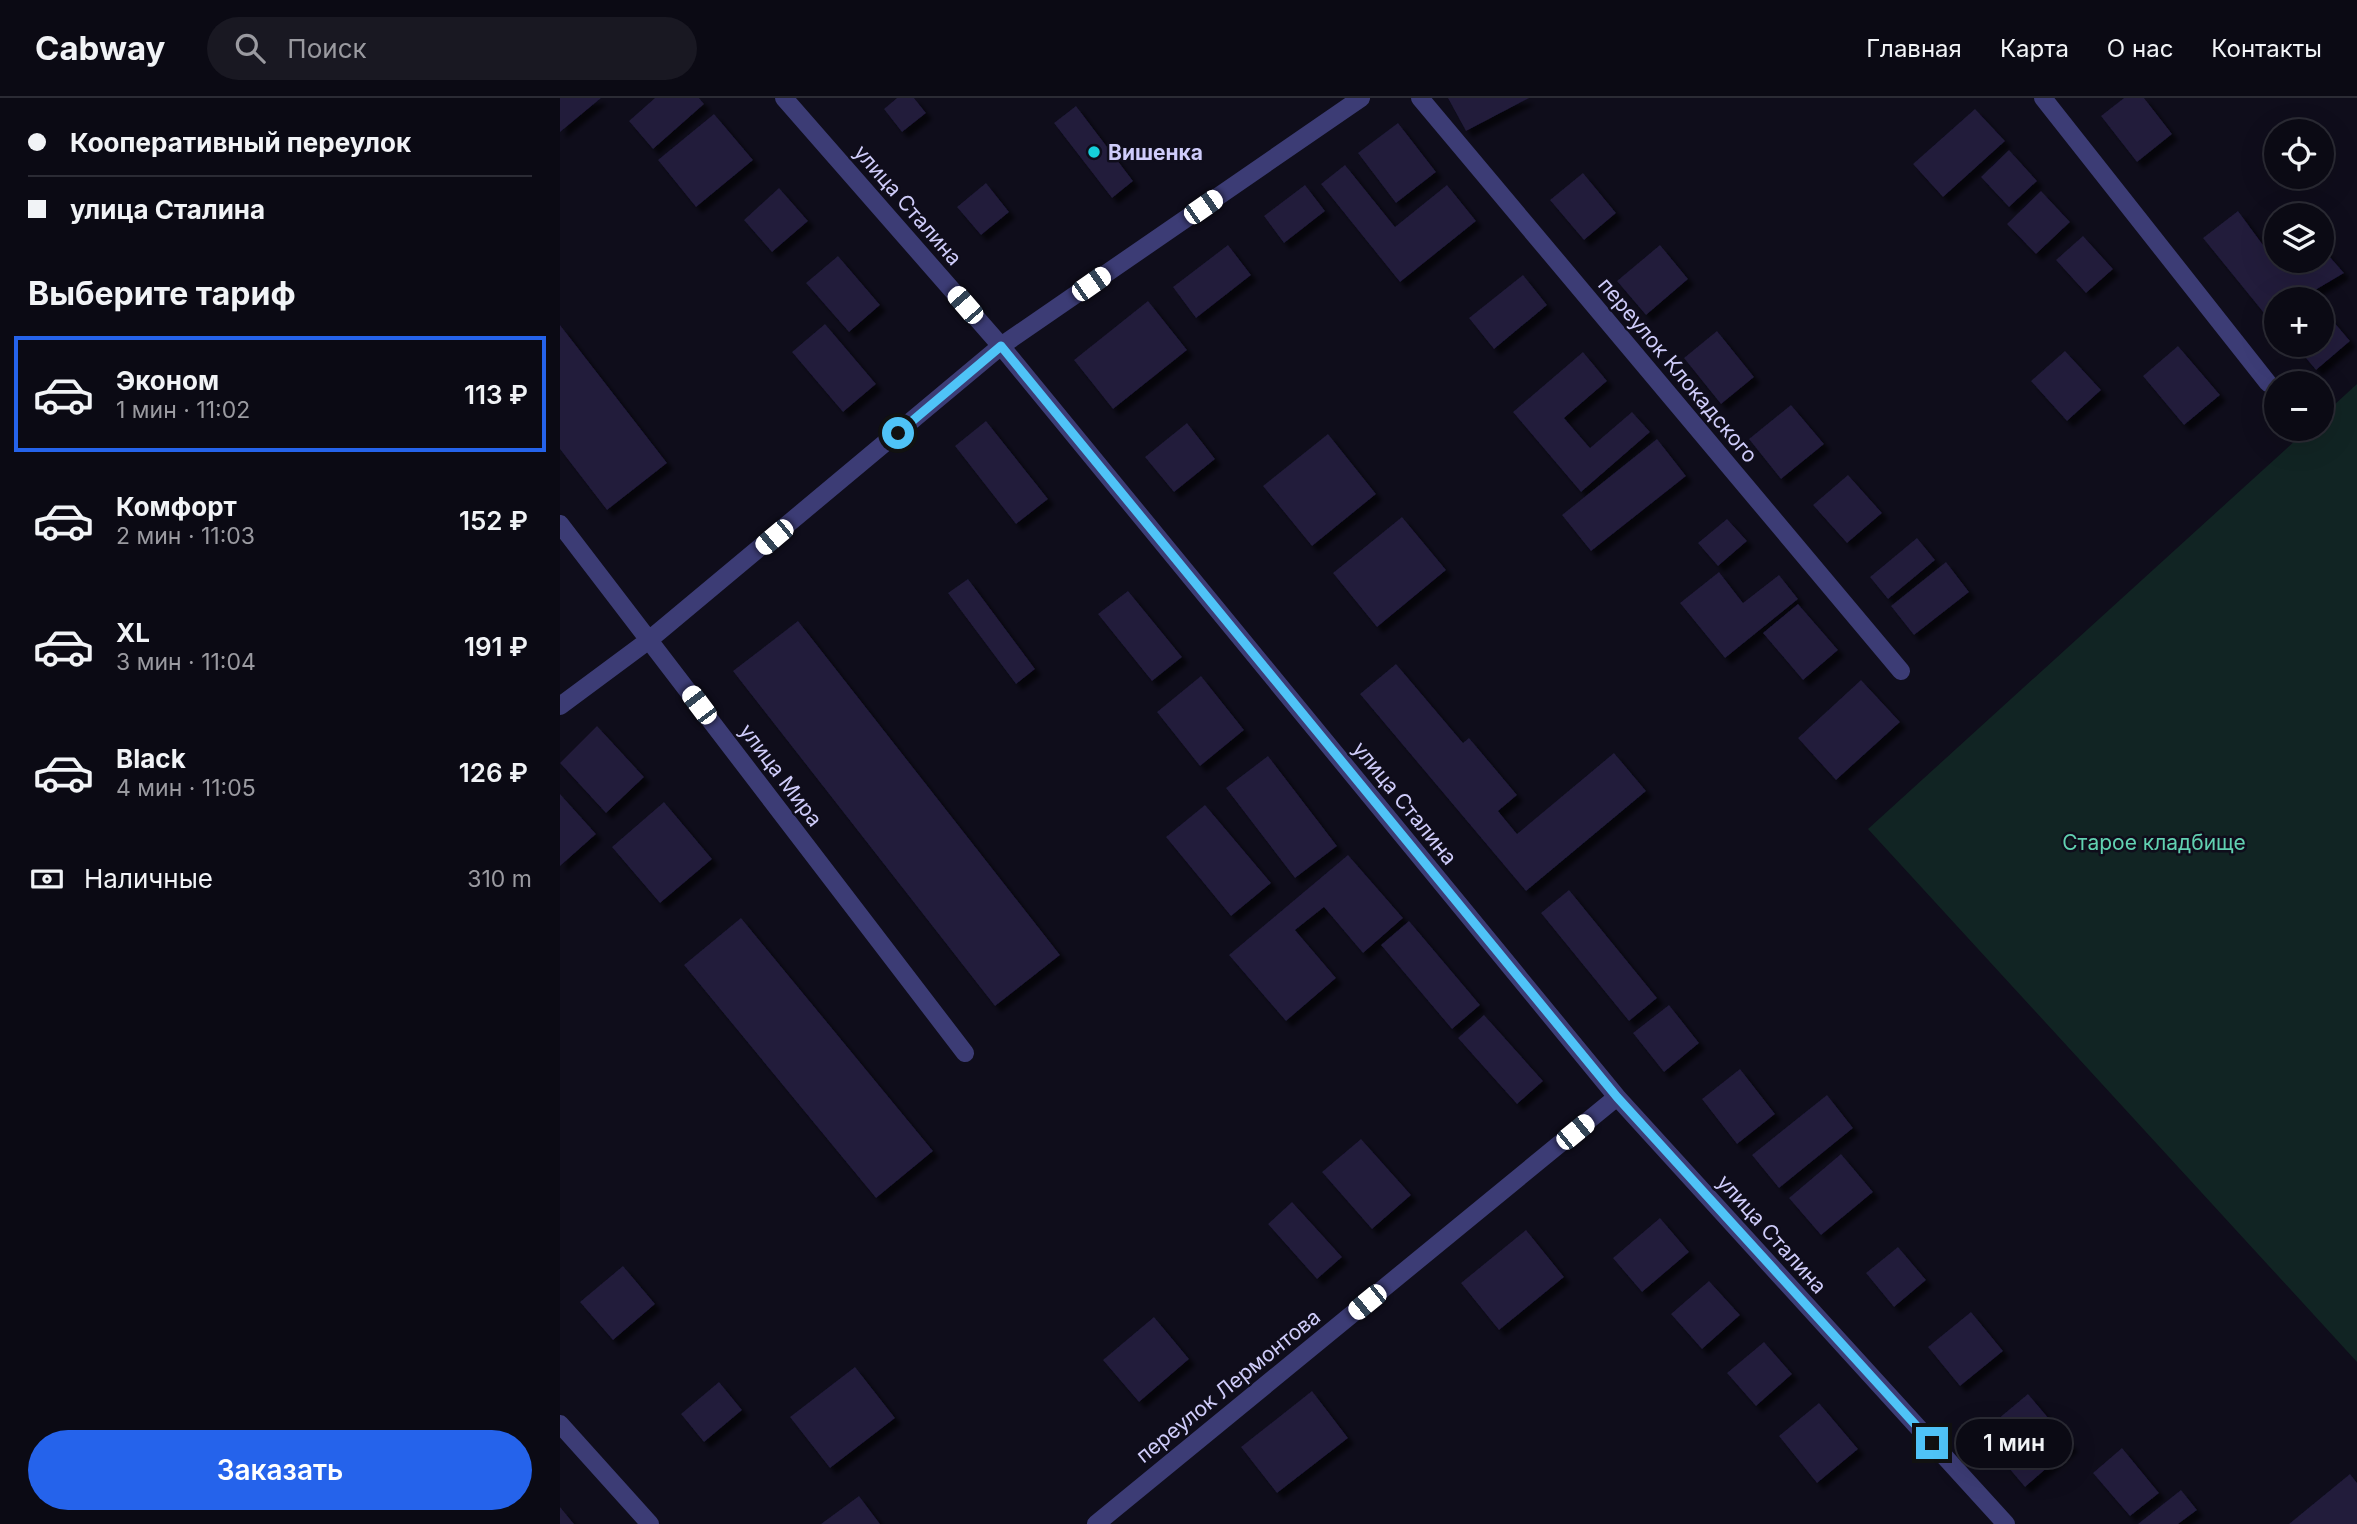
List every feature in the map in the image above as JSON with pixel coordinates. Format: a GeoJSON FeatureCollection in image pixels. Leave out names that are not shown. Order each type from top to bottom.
{"type":"FeatureCollection","features":[{"type":"Feature","properties":{"kind":"street","name":"улица Сталина"},"geometry":{"type":"LineString","coordinates":[[784,98],[1001,346],[1617,1097],[2006,1524]]}},
{"type":"Feature","properties":{"kind":"street"},"geometry":{"type":"LineString","coordinates":[[560,706],[649,640],[1001,346],[1360,98]]}},
{"type":"Feature","properties":{"kind":"street","name":"переулок Клокадского"},"geometry":{"type":"LineString","coordinates":[[1420,98],[1901,671]]}},
{"type":"Feature","properties":{"kind":"street"},"geometry":{"type":"LineString","coordinates":[[2043,98],[2264,378]]}},
{"type":"Feature","properties":{"kind":"street","name":"улица Мира"},"geometry":{"type":"LineString","coordinates":[[560,524],[965,1053]]}},
{"type":"Feature","properties":{"kind":"street","name":"переулок Лермонтова"},"geometry":{"type":"LineString","coordinates":[[1096,1524],[1617,1097]]}},
{"type":"Feature","properties":{"kind":"street"},"geometry":{"type":"LineString","coordinates":[[560,1424],[650,1524]]}},
{"type":"Feature","properties":{"kind":"green space","name":"Старое кладбище"},"geometry":{"type":"Polygon","coordinates":[[[2357,384],[2357,1362],[1868,829],[2295,441],[2334,441],[2334,405],[2357,384]]]}},
{"type":"Feature","properties":{"kind":"building"},"geometry":{"type":"Polygon","coordinates":[[[560,98],[601,98],[560,132],[560,98]]]}},
{"type":"Feature","properties":{"kind":"building"},"geometry":{"type":"Polygon","coordinates":[[[655,98],[699,98],[704,104],[653,149],[629,121],[655,98]]]}},
{"type":"Feature","properties":{"kind":"building"},"geometry":{"type":"Polygon","coordinates":[[[897,98],[914,98],[926,113],[902,132],[884,109],[897,98]]]}},
{"type":"Feature","properties":{"kind":"building"},"geometry":{"type":"Polygon","coordinates":[[[1448,98],[1529,98],[1466,131],[1448,98]]]}},
{"type":"Feature","properties":{"kind":"building"},"geometry":{"type":"Polygon","coordinates":[[[2124,98],[2144,98],[2172,134],[2137,162],[2101,116],[2124,98]]]}},
{"type":"Feature","properties":{"kind":"building","name":"Вишенка"},"geometry":{"type":"Polygon","coordinates":[[[1076,106],[1133,181],[1112,198],[1054,123],[1076,106]]]}},
{"type":"Feature","properties":{"kind":"building"},"geometry":{"type":"Polygon","coordinates":[[[1975,109],[2005,141],[1943,197],[1913,164],[1975,109]]]}},
{"type":"Feature","properties":{"kind":"building"},"geometry":{"type":"Polygon","coordinates":[[[714,114],[753,160],[696,207],[658,160],[714,114]]]}},
{"type":"Feature","properties":{"kind":"building"},"geometry":{"type":"Polygon","coordinates":[[[1398,123],[1436,172],[1396,203],[1358,153],[1398,123]]]}},
{"type":"Feature","properties":{"kind":"building"},"geometry":{"type":"Polygon","coordinates":[[[2009,150],[2037,181],[2009,207],[1981,177],[2009,150]]]}},
{"type":"Feature","properties":{"kind":"building"},"geometry":{"type":"Polygon","coordinates":[[[1345,165],[1395,227],[1447,185],[1476,221],[1400,282],[1321,184],[1345,165]]]}},
{"type":"Feature","properties":{"kind":"building"},"geometry":{"type":"Polygon","coordinates":[[[1583,173],[1616,213],[1584,240],[1550,200],[1583,173]]]}},
{"type":"Feature","properties":{"kind":"building"},"geometry":{"type":"Polygon","coordinates":[[[986,183],[1009,212],[981,235],[957,207],[986,183]]]}},
{"type":"Feature","properties":{"kind":"building"},"geometry":{"type":"Polygon","coordinates":[[[1305,185],[1325,211],[1284,243],[1264,216],[1305,185]]]}},
{"type":"Feature","properties":{"kind":"building"},"geometry":{"type":"Polygon","coordinates":[[[779,188],[808,221],[772,252],[744,220],[779,188]]]}},
{"type":"Feature","properties":{"kind":"building"},"geometry":{"type":"Polygon","coordinates":[[[2041,191],[2070,222],[2036,254],[2007,224],[2041,191]]]}},
{"type":"Feature","properties":{"kind":"building"},"geometry":{"type":"Polygon","coordinates":[[[2238,211],[2264,246],[2264,273],[2334,273],[2334,262],[2344,273],[2320,287],[2264,287],[2264,313],[2203,238],[2238,211]]]}},
{"type":"Feature","properties":{"kind":"building"},"geometry":{"type":"Polygon","coordinates":[[[2083,236],[2113,269],[2086,293],[2056,260],[2083,236]]]}},
{"type":"Feature","properties":{"kind":"building"},"geometry":{"type":"Polygon","coordinates":[[[1228,245],[1251,275],[1196,318],[1173,287],[1228,245]]]}},
{"type":"Feature","properties":{"kind":"building"},"geometry":{"type":"Polygon","coordinates":[[[1660,245],[1688,279],[1646,315],[1617,281],[1660,245]]]}},
{"type":"Feature","properties":{"kind":"building"},"geometry":{"type":"Polygon","coordinates":[[[838,256],[880,305],[849,332],[806,283],[838,256]]]}},
{"type":"Feature","properties":{"kind":"building"},"geometry":{"type":"Polygon","coordinates":[[[1523,275],[1547,305],[1494,349],[1469,318],[1523,275]]]}},
{"type":"Feature","properties":{"kind":"building"},"geometry":{"type":"Polygon","coordinates":[[[1148,301],[1187,350],[1113,409],[1074,360],[1148,301]]]}},
{"type":"Feature","properties":{"kind":"building"},"geometry":{"type":"Polygon","coordinates":[[[2334,322],[2350,341],[2334,355],[2334,322]]]}},
{"type":"Feature","properties":{"kind":"building"},"geometry":{"type":"Polygon","coordinates":[[[825,324],[876,384],[843,412],[792,352],[825,324]]]}},
{"type":"Feature","properties":{"kind":"building"},"geometry":{"type":"Polygon","coordinates":[[[560,325],[667,463],[607,510],[560,449],[560,325]]]}},
{"type":"Feature","properties":{"kind":"building"},"geometry":{"type":"Polygon","coordinates":[[[1717,331],[1754,377],[1721,404],[1684,358],[1717,331]]]}},
{"type":"Feature","properties":{"kind":"building"},"geometry":{"type":"Polygon","coordinates":[[[2178,346],[2220,395],[2184,425],[2143,376],[2178,346]]]}},
{"type":"Feature","properties":{"kind":"building"},"geometry":{"type":"Polygon","coordinates":[[[2065,351],[2101,390],[2067,421],[2031,381],[2065,351]]]}},
{"type":"Feature","properties":{"kind":"building"},"geometry":{"type":"Polygon","coordinates":[[[1583,352],[1607,381],[1564,418],[1590,448],[1632,412],[1650,432],[1581,492],[1513,412],[1583,352]]]}},
{"type":"Feature","properties":{"kind":"building"},"geometry":{"type":"Polygon","coordinates":[[[2305,357],[2331,357],[2316,370],[2305,357]]]}},
{"type":"Feature","properties":{"kind":"building"},"geometry":{"type":"Polygon","coordinates":[[[1791,405],[1824,444],[1781,479],[1749,439],[1791,405]]]}},
{"type":"Feature","properties":{"kind":"building"},"geometry":{"type":"Polygon","coordinates":[[[986,421],[1048,499],[1016,524],[955,446],[986,421]]]}},
{"type":"Feature","properties":{"kind":"building"},"geometry":{"type":"Polygon","coordinates":[[[1187,423],[1215,459],[1174,492],[1145,457],[1187,423]]]}},
{"type":"Feature","properties":{"kind":"building"},"geometry":{"type":"Polygon","coordinates":[[[1328,434],[1376,494],[1312,546],[1263,486],[1328,434]]]}},
{"type":"Feature","properties":{"kind":"building"},"geometry":{"type":"Polygon","coordinates":[[[1657,439],[1686,476],[1591,551],[1562,515],[1657,439]]]}},
{"type":"Feature","properties":{"kind":"building"},"geometry":{"type":"Polygon","coordinates":[[[1848,475],[1882,513],[1847,543],[1813,505],[1848,475]]]}},
{"type":"Feature","properties":{"kind":"building"},"geometry":{"type":"Polygon","coordinates":[[[1402,517],[1446,570],[1377,627],[1333,573],[1402,517]]]}},
{"type":"Feature","properties":{"kind":"building"},"geometry":{"type":"Polygon","coordinates":[[[1727,519],[1747,541],[1718,566],[1698,543],[1727,519]]]}},
{"type":"Feature","properties":{"kind":"building"},"geometry":{"type":"Polygon","coordinates":[[[1917,538],[1935,560],[1888,599],[1870,577],[1917,538]]]}},
{"type":"Feature","properties":{"kind":"building"},"geometry":{"type":"Polygon","coordinates":[[[1946,562],[1969,592],[1914,635],[1891,606],[1946,562]]]}},
{"type":"Feature","properties":{"kind":"building"},"geometry":{"type":"Polygon","coordinates":[[[1719,572],[1743,603],[1779,575],[1798,599],[1725,658],[1680,603],[1719,572]]]}},
{"type":"Feature","properties":{"kind":"building"},"geometry":{"type":"Polygon","coordinates":[[[968,579],[1035,669],[1016,684],[948,593],[968,579]]]}},
{"type":"Feature","properties":{"kind":"building"},"geometry":{"type":"Polygon","coordinates":[[[1128,591],[1182,657],[1152,681],[1098,614],[1128,591]]]}},
{"type":"Feature","properties":{"kind":"building"},"geometry":{"type":"Polygon","coordinates":[[[1798,604],[1838,650],[1803,680],[1763,633],[1798,604]]]}},
{"type":"Feature","properties":{"kind":"building"},"geometry":{"type":"Polygon","coordinates":[[[798,621],[1060,955],[995,1006],[733,671],[798,621]]]}},
{"type":"Feature","properties":{"kind":"building"},"geometry":{"type":"Polygon","coordinates":[[[1396,664],[1463,743],[1469,738],[1517,795],[1498,811],[1517,834],[1614,753],[1646,791],[1526,891],[1360,694],[1396,664]]]}},
{"type":"Feature","properties":{"kind":"building"},"geometry":{"type":"Polygon","coordinates":[[[1201,676],[1244,730],[1200,766],[1157,712],[1201,676]]]}},
{"type":"Feature","properties":{"kind":"building"},"geometry":{"type":"Polygon","coordinates":[[[1861,680],[1900,722],[1836,780],[1798,738],[1861,680]]]}},
{"type":"Feature","properties":{"kind":"building"},"geometry":{"type":"Polygon","coordinates":[[[597,726],[644,777],[606,813],[560,763],[597,726]]]}},
{"type":"Feature","properties":{"kind":"building"},"geometry":{"type":"Polygon","coordinates":[[[1268,756],[1337,846],[1295,878],[1226,788],[1268,756]]]}},
{"type":"Feature","properties":{"kind":"building"},"geometry":{"type":"Polygon","coordinates":[[[560,794],[596,834],[560,866],[560,794]]]}},
{"type":"Feature","properties":{"kind":"building"},"geometry":{"type":"Polygon","coordinates":[[[664,802],[712,859],[660,903],[612,847],[664,802]]]}},
{"type":"Feature","properties":{"kind":"building"},"geometry":{"type":"Polygon","coordinates":[[[1205,805],[1271,883],[1231,916],[1166,837],[1205,805]]]}},
{"type":"Feature","properties":{"kind":"building"},"geometry":{"type":"Polygon","coordinates":[[[1348,855],[1403,918],[1363,953],[1324,907],[1295,930],[1336,978],[1286,1021],[1229,955],[1348,855]]]}},
{"type":"Feature","properties":{"kind":"building"},"geometry":{"type":"Polygon","coordinates":[[[1569,890],[1657,998],[1629,1021],[1541,913],[1569,890]]]}},
{"type":"Feature","properties":{"kind":"building"},"geometry":{"type":"Polygon","coordinates":[[[741,918],[933,1151],[876,1198],[684,965],[741,918]]]}},
{"type":"Feature","properties":{"kind":"building"},"geometry":{"type":"Polygon","coordinates":[[[1409,921],[1480,1005],[1452,1029],[1381,945],[1409,921]]]}},
{"type":"Feature","properties":{"kind":"building"},"geometry":{"type":"Polygon","coordinates":[[[1669,1005],[1699,1043],[1664,1072],[1633,1033],[1669,1005]]]}},
{"type":"Feature","properties":{"kind":"building"},"geometry":{"type":"Polygon","coordinates":[[[1484,1015],[1543,1081],[1517,1104],[1458,1038],[1484,1015]]]}},
{"type":"Feature","properties":{"kind":"building"},"geometry":{"type":"Polygon","coordinates":[[[1740,1069],[1775,1114],[1737,1144],[1702,1099],[1740,1069]]]}},
{"type":"Feature","properties":{"kind":"building"},"geometry":{"type":"Polygon","coordinates":[[[1827,1095],[1853,1128],[1779,1188],[1752,1155],[1827,1095]]]}},
{"type":"Feature","properties":{"kind":"building"},"geometry":{"type":"Polygon","coordinates":[[[1361,1139],[1411,1195],[1372,1229],[1322,1172],[1361,1139]]]}},
{"type":"Feature","properties":{"kind":"building"},"geometry":{"type":"Polygon","coordinates":[[[1841,1154],[1873,1192],[1821,1235],[1789,1198],[1841,1154]]]}},
{"type":"Feature","properties":{"kind":"building"},"geometry":{"type":"Polygon","coordinates":[[[1292,1202],[1342,1257],[1317,1279],[1268,1224],[1292,1202]]]}},
{"type":"Feature","properties":{"kind":"building"},"geometry":{"type":"Polygon","coordinates":[[[1660,1218],[1689,1252],[1642,1292],[1613,1258],[1660,1218]]]}},
{"type":"Feature","properties":{"kind":"building"},"geometry":{"type":"Polygon","coordinates":[[[1526,1230],[1564,1277],[1499,1330],[1461,1283],[1526,1230]]]}},
{"type":"Feature","properties":{"kind":"building"},"geometry":{"type":"Polygon","coordinates":[[[1898,1247],[1926,1280],[1894,1307],[1866,1273],[1898,1247]]]}},
{"type":"Feature","properties":{"kind":"building"},"geometry":{"type":"Polygon","coordinates":[[[623,1266],[655,1304],[613,1340],[580,1302],[623,1266]]]}},
{"type":"Feature","properties":{"kind":"building"},"geometry":{"type":"Polygon","coordinates":[[[1709,1281],[1740,1315],[1702,1349],[1671,1314],[1709,1281]]]}},
{"type":"Feature","properties":{"kind":"building"},"geometry":{"type":"Polygon","coordinates":[[[1971,1312],[2003,1351],[1960,1386],[1928,1347],[1971,1312]]]}},
{"type":"Feature","properties":{"kind":"building"},"geometry":{"type":"Polygon","coordinates":[[[1154,1317],[1189,1359],[1139,1402],[1103,1360],[1154,1317]]]}},
{"type":"Feature","properties":{"kind":"building"},"geometry":{"type":"Polygon","coordinates":[[[1764,1342],[1792,1374],[1756,1406],[1727,1373],[1764,1342]]]}},
{"type":"Feature","properties":{"kind":"building"},"geometry":{"type":"Polygon","coordinates":[[[855,1367],[895,1418],[830,1468],[790,1417],[855,1367]]]}},
{"type":"Feature","properties":{"kind":"building"},"geometry":{"type":"Polygon","coordinates":[[[719,1382],[742,1410],[704,1442],[681,1414],[719,1382]]]}},
{"type":"Feature","properties":{"kind":"building"},"geometry":{"type":"Polygon","coordinates":[[[1312,1391],[1348,1438],[1277,1493],[1241,1447],[1312,1391]]]}},
{"type":"Feature","properties":{"kind":"building"},"geometry":{"type":"Polygon","coordinates":[[[2028,1394],[2072,1446],[2025,1487],[1980,1434],[2028,1394]]]}},
{"type":"Feature","properties":{"kind":"building"},"geometry":{"type":"Polygon","coordinates":[[[1819,1403],[1858,1449],[1817,1483],[1779,1436],[1819,1403]]]}},
{"type":"Feature","properties":{"kind":"building"},"geometry":{"type":"Polygon","coordinates":[[[2122,1448],[2159,1493],[2130,1516],[2093,1473],[2122,1448]]]}},
{"type":"Feature","properties":{"kind":"building"},"geometry":{"type":"Polygon","coordinates":[[[2350,1474],[2357,1483],[2357,1524],[2289,1524],[2350,1474]]]}},
{"type":"Feature","properties":{"kind":"building"},"geometry":{"type":"Polygon","coordinates":[[[2181,1490],[2197,1510],[2178,1524],[2138,1524],[2181,1490]]]}},
{"type":"Feature","properties":{"kind":"building"},"geometry":{"type":"Polygon","coordinates":[[[859,1496],[880,1524],[821,1524],[859,1496]]]}},
{"type":"Feature","properties":{"kind":"building"},"geometry":{"type":"Polygon","coordinates":[[[560,1507],[574,1524],[560,1524],[560,1507]]]}},
{"type":"Feature","properties":{"kind":"place","name":"Вишенка"},"geometry":{"type":"Point","coordinates":[1094,152]}},
{"type":"Feature","properties":{"kind":"route"},"geometry":{"type":"LineString","coordinates":[[898,433],[1001,346],[1617,1097],[1932,1443]]}}]}
